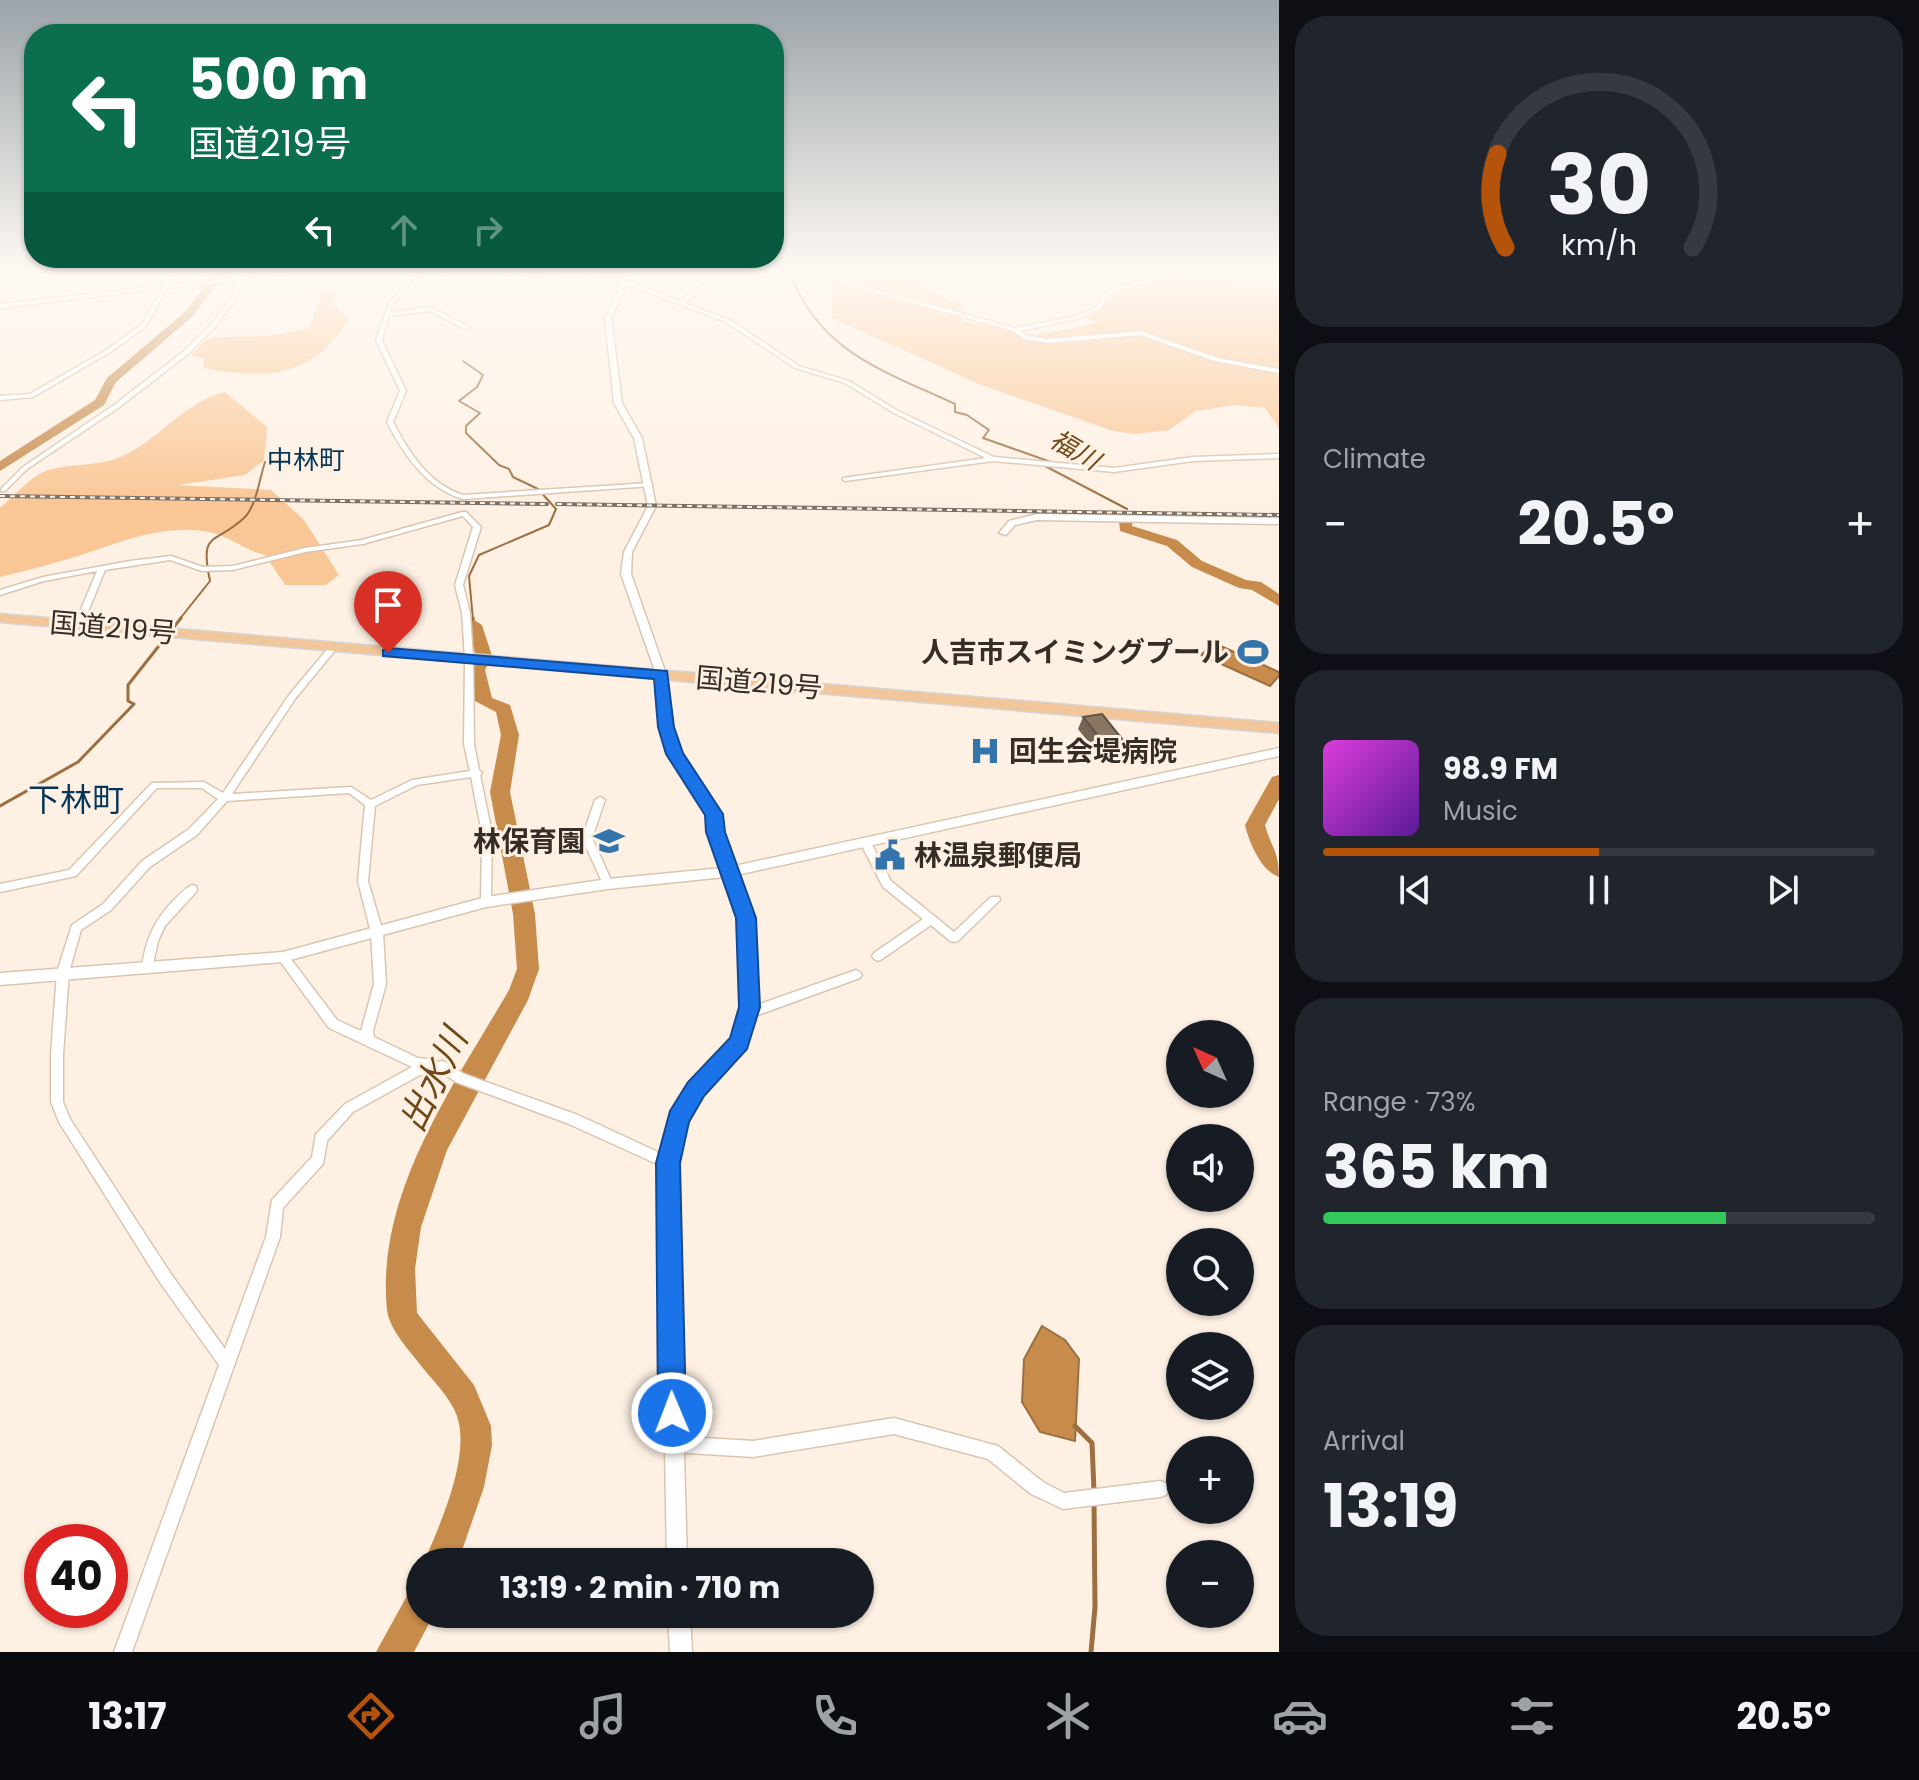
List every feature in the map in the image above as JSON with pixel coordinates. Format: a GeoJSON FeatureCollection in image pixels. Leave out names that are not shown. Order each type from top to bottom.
{"type":"FeatureCollection","features":[{"type":"Feature","properties":{"kind":"highway","name":"国道219号"},"geometry":{"type":"LineString","coordinates":[[0,618],[1274,728]]}},
{"type":"Feature","properties":{"kind":"street"},"geometry":{"type":"LineString","coordinates":[[0,398],[31,396],[110,350]]}},
{"type":"Feature","properties":{"kind":"street"},"geometry":{"type":"LineString","coordinates":[[3,490],[25,468],[190,350]]}},
{"type":"Feature","properties":{"kind":"street"},"geometry":{"type":"LineString","coordinates":[[384,350],[403,391],[390,422],[421,471],[452,495],[650,485]]}},
{"type":"Feature","properties":{"kind":"street"},"geometry":{"type":"LineString","coordinates":[[611,350],[618,403],[638,438],[652,506],[628,552],[625,567],[661,674],[666,727],[675,754],[714,814],[715,832],[746,918],[750,953],[747,1014],[739,1042],[696,1089],[678,1119],[668,1163],[676,1548]]}},
{"type":"Feature","properties":{"kind":"street"},"geometry":{"type":"LineString","coordinates":[[772,350],[797,367],[847,382],[896,412],[993,459]]}},
{"type":"Feature","properties":{"kind":"street"},"geometry":{"type":"LineString","coordinates":[[1188,350],[1210,358],[1279,371]]}},
{"type":"Feature","properties":{"kind":"street"},"geometry":{"type":"LineString","coordinates":[[845,479],[993,459],[1114,470],[1193,459],[1279,456]]}},
{"type":"Feature","properties":{"kind":"street"},"geometry":{"type":"LineString","coordinates":[[0,593],[43,579],[171,558],[202,569],[233,568],[305,550],[363,542],[464,513],[477,527],[459,585],[466,613],[469,659],[469,744],[487,833],[486,902]]}},
{"type":"Feature","properties":{"kind":"street"},"geometry":{"type":"LineString","coordinates":[[1003,533],[1012,523],[1037,517],[1279,521]]}},
{"type":"Feature","properties":{"kind":"street"},"geometry":{"type":"LineString","coordinates":[[79,624],[102,568]]}},
{"type":"Feature","properties":{"kind":"street"},"geometry":{"type":"LineString","coordinates":[[227,1364],[118,1207],[65,1122],[57,1102],[63,972],[76,928],[107,907],[146,864],[193,832],[224,798],[292,697],[333,648]]}},
{"type":"Feature","properties":{"kind":"street"},"geometry":{"type":"LineString","coordinates":[[0,979],[283,957],[486,902],[608,884],[730,872],[1279,752]]}},
{"type":"Feature","properties":{"kind":"street"},"geometry":{"type":"LineString","coordinates":[[370,804],[415,782],[477,773]]}},
{"type":"Feature","properties":{"kind":"street"},"geometry":{"type":"LineString","coordinates":[[0,888],[72,873],[155,785],[204,785],[224,798],[351,790],[370,804]]}},
{"type":"Feature","properties":{"kind":"street"},"geometry":{"type":"LineString","coordinates":[[600,800],[587,838],[608,884]]}},
{"type":"Feature","properties":{"kind":"street"},"geometry":{"type":"LineString","coordinates":[[369,1042],[367,1031],[380,984],[377,933],[363,881],[370,804]]}},
{"type":"Feature","properties":{"kind":"street"},"geometry":{"type":"LineString","coordinates":[[866,844],[887,884],[954,938],[995,900]]}},
{"type":"Feature","properties":{"kind":"street"},"geometry":{"type":"LineString","coordinates":[[148,966],[151,937],[160,921],[192,889]]}},
{"type":"Feature","properties":{"kind":"street"},"geometry":{"type":"LineString","coordinates":[[878,956],[930,920]]}},
{"type":"Feature","properties":{"kind":"street"},"geometry":{"type":"LineString","coordinates":[[283,957],[333,1024],[417,1063],[443,1066],[460,1078],[573,1119],[668,1163]]}},
{"type":"Feature","properties":{"kind":"street"},"geometry":{"type":"LineString","coordinates":[[747,1014],[856,975]]}},
{"type":"Feature","properties":{"kind":"street"},"geometry":{"type":"LineString","coordinates":[[123,1652],[273,1237],[277,1205],[318,1160],[321,1138],[349,1108],[418,1070],[443,1066]]}},
{"type":"Feature","properties":{"kind":"street"},"geometry":{"type":"LineString","coordinates":[[672,1444],[753,1449],[894,1426],[992,1452],[1037,1488],[1063,1501],[1160,1489]]}},
{"type":"Feature","properties":{"kind":"street"},"geometry":{"type":"LineString","coordinates":[[680,1628],[681,1652]]}},
{"type":"Feature","properties":{"kind":"shaded area"},"geometry":{"type":"Polygon","coordinates":[[[197,350],[323,350],[303,364],[286,370],[248,374],[204,368],[203,358],[191,356],[197,350]]]}},
{"type":"Feature","properties":{"kind":"shaded area"},"geometry":{"type":"Polygon","coordinates":[[[903,350],[1279,350],[1279,428],[1265,408],[1234,405],[1196,411],[1169,430],[1135,434],[1113,431],[979,384],[903,350]]]}},
{"type":"Feature","properties":{"kind":"shaded area"},"geometry":{"type":"Polygon","coordinates":[[[225,392],[267,427],[264,460],[245,475],[178,485],[271,490],[304,520],[339,575],[326,585],[285,585],[265,555],[217,534],[175,530],[142,536],[0,577],[0,508],[29,481],[48,470],[107,461],[130,453],[195,405],[225,392]]]}},
{"type":"Feature","properties":{"kind":"shaded area"},"geometry":{"type":"Polygon","coordinates":[[[1214,643],[1279,672],[1279,676],[1270,686],[1201,655],[1214,643]]]}},
{"type":"Feature","properties":{"kind":"shaded area"},"geometry":{"type":"Polygon","coordinates":[[[1042,1326],[1065,1340],[1079,1359],[1075,1441],[1040,1432],[1022,1402],[1024,1359],[1042,1326]]]}},
{"type":"Feature","properties":{"kind":"building"},"geometry":{"type":"Polygon","coordinates":[[[1102,714],[1123,740],[1104,743],[1083,717],[1102,714]]]}},
{"type":"Feature","properties":{"kind":"waterway"},"geometry":{"type":"LineString","coordinates":[[0,467],[100,402],[111,380],[146,350]]}},
{"type":"Feature","properties":{"kind":"waterway","name":"福川"},"geometry":{"type":"LineString","coordinates":[[849,350],[879,369],[955,404],[955,412],[967,415],[989,430],[983,438],[1048,461],[1045,466],[1127,509]]}},
{"type":"Feature","properties":{"kind":"waterway"},"geometry":{"type":"LineString","coordinates":[[463,361],[483,375],[477,387],[459,401],[480,413],[466,426],[466,433],[499,465],[509,469],[513,477],[538,489],[556,509],[549,525],[479,555],[469,576],[473,620]]}},
{"type":"Feature","properties":{"kind":"waterway"},"geometry":{"type":"LineString","coordinates":[[179,620],[210,581],[208,546],[249,512],[265,462]]}},
{"type":"Feature","properties":{"kind":"waterway","name":"福川"},"geometry":{"type":"LineString","coordinates":[[1126,520],[1125,528],[1172,543],[1197,564],[1244,585],[1256,585],[1279,601]]}},
{"type":"Feature","properties":{"kind":"waterway"},"geometry":{"type":"LineString","coordinates":[[0,806],[78,762],[134,704],[128,701],[128,685],[181,618]]}},
{"type":"Feature","properties":{"kind":"waterway","name":"出水川"},"geometry":{"type":"LineString","coordinates":[[473,618],[474,625]]}},
{"type":"Feature","properties":{"kind":"waterway","name":"出水川"},"geometry":{"type":"LineString","coordinates":[[446,1548],[473,1466],[475,1426],[463,1396],[406,1323],[402,1311],[401,1269],[407,1227],[436,1145],[520,993],[528,969],[524,914],[500,792],[510,735],[504,709],[484,701],[477,670],[484,656],[474,625]]}},
{"type":"Feature","properties":{"kind":"waterway","name":"福川"},"geometry":{"type":"LineString","coordinates":[[1279,782],[1255,825],[1259,840],[1279,869]]}},
{"type":"Feature","properties":{"kind":"waterway"},"geometry":{"type":"LineString","coordinates":[[1075,1426],[1092,1443],[1094,1491]]}},
{"type":"Feature","properties":{"kind":"waterway"},"geometry":{"type":"LineString","coordinates":[[1091,1652],[1095,1607],[1094,1503]]}},
{"type":"Feature","properties":{"kind":"waterway","name":"出水川"},"geometry":{"type":"LineString","coordinates":[[394,1652],[408,1628]]}},
{"type":"Feature","properties":{"kind":"railway"},"geometry":{"type":"LineString","coordinates":[[0,496],[547,504]]}},
{"type":"Feature","properties":{"kind":"railway"},"geometry":{"type":"LineString","coordinates":[[557,504],[1279,515]]}},
{"type":"Feature","properties":{"kind":"place","name":"人吉市スイミングプール"},"geometry":{"type":"Point","coordinates":[1253,652]}},
{"type":"Feature","properties":{"kind":"place","name":"回生会堤病院"},"geometry":{"type":"Point","coordinates":[985,751]}},
{"type":"Feature","properties":{"kind":"place","name":"林保育園"},"geometry":{"type":"Point","coordinates":[609,841]}},
{"type":"Feature","properties":{"kind":"place","name":"林温泉郵便局"},"geometry":{"type":"Point","coordinates":[890,855]}},
{"type":"Feature","properties":{"kind":"district","name":"中林町"},"geometry":{"type":"Point","coordinates":[306,460]}},
{"type":"Feature","properties":{"kind":"district","name":"下林町"},"geometry":{"type":"Point","coordinates":[76,799]}},
{"type":"Feature","properties":{"kind":"route"},"geometry":{"type":"LineString","coordinates":[[388,653],[661,674],[666,727],[675,754],[714,814],[715,832],[746,918],[750,953],[749,1007],[739,1042],[696,1089],[678,1119],[668,1163],[672,1413]]}}]}
